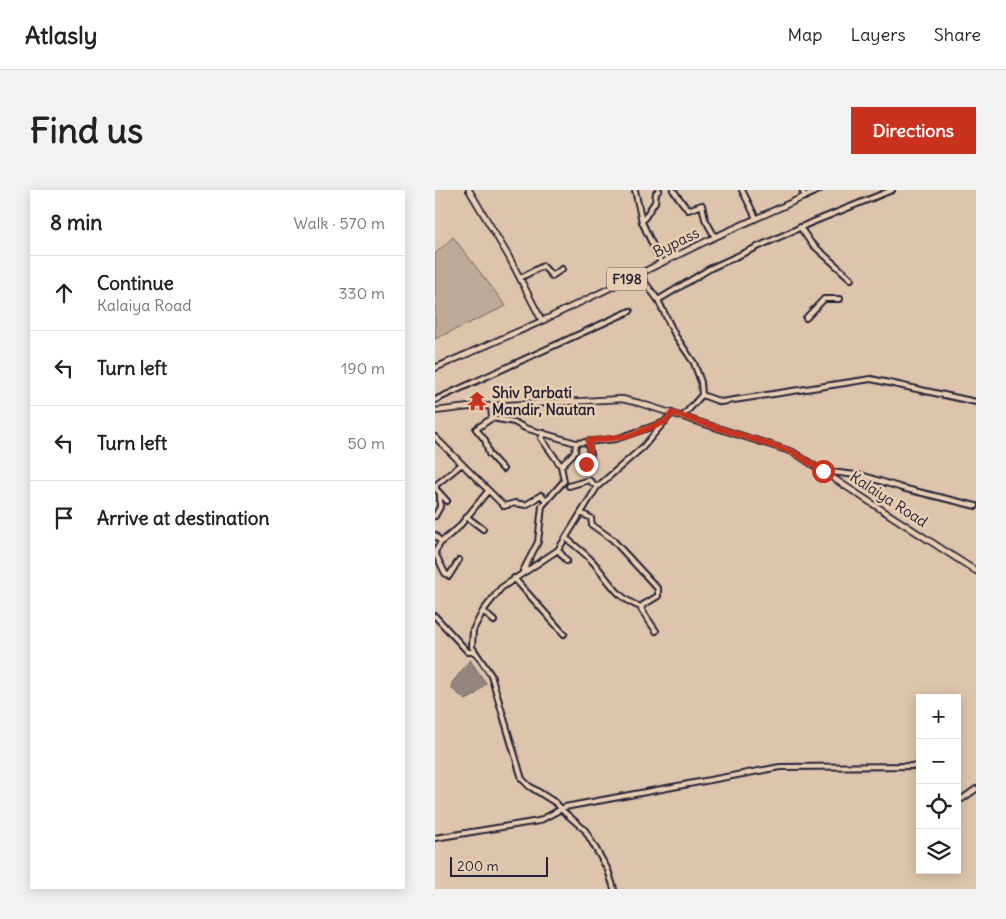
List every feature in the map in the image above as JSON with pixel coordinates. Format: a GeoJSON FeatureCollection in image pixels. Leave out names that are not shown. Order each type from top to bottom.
{"type":"FeatureCollection","features":[{"type":"Feature","properties":{"kind":"main road"},"geometry":{"type":"LineString","coordinates":[[469,190],[520,278],[542,321]]}},
{"type":"Feature","properties":{"kind":"main road","name":"Bypass"},"geometry":{"type":"LineString","coordinates":[[435,368],[542,321],[715,237],[819,190]]}},
{"type":"Feature","properties":{"kind":"main road","name":"Kalaiya Road"},"geometry":{"type":"LineString","coordinates":[[435,411],[622,399],[683,416],[793,452],[976,571]]}},
{"type":"Feature","properties":{"kind":"street"},"geometry":{"type":"LineString","coordinates":[[635,190],[642,222],[661,263]]}},
{"type":"Feature","properties":{"kind":"street"},"geometry":{"type":"LineString","coordinates":[[642,222],[655,202],[656,192],[659,190]]}},
{"type":"Feature","properties":{"kind":"street"},"geometry":{"type":"LineString","coordinates":[[673,190],[689,210],[703,205],[705,219],[715,237]]}},
{"type":"Feature","properties":{"kind":"street"},"geometry":{"type":"LineString","coordinates":[[741,190],[756,218]]}},
{"type":"Feature","properties":{"kind":"street"},"geometry":{"type":"LineString","coordinates":[[802,190],[805,197]]}},
{"type":"Feature","properties":{"kind":"street"},"geometry":{"type":"LineString","coordinates":[[658,300],[711,268],[800,228],[892,190]]}},
{"type":"Feature","properties":{"kind":"street"},"geometry":{"type":"LineString","coordinates":[[800,228],[811,243],[851,278]]}},
{"type":"Feature","properties":{"kind":"street"},"geometry":{"type":"LineString","coordinates":[[520,278],[543,266],[552,276],[562,269]]}},
{"type":"Feature","properties":{"kind":"street"},"geometry":{"type":"LineString","coordinates":[[639,274],[658,300],[675,335],[694,363],[701,382],[702,395],[683,416]]}},
{"type":"Feature","properties":{"kind":"street"},"geometry":{"type":"LineString","coordinates":[[806,318],[824,299],[839,299]]}},
{"type":"Feature","properties":{"kind":"street"},"geometry":{"type":"LineString","coordinates":[[435,400],[630,311]]}},
{"type":"Feature","properties":{"kind":"street"},"geometry":{"type":"LineString","coordinates":[[702,395],[721,402],[871,379],[976,402]]}},
{"type":"Feature","properties":{"kind":"street"},"geometry":{"type":"LineString","coordinates":[[491,406],[492,418]]}},
{"type":"Feature","properties":{"kind":"street"},"geometry":{"type":"LineString","coordinates":[[614,889],[609,870],[589,835],[556,802],[529,786],[522,779],[491,675],[474,652],[471,639],[473,630],[483,611],[501,588],[558,550],[597,487],[631,458],[672,413]]}},
{"type":"Feature","properties":{"kind":"street"},"geometry":{"type":"LineString","coordinates":[[503,469],[489,454],[485,440],[476,429],[492,418],[514,422],[525,428],[576,443],[616,440],[665,422]]}},
{"type":"Feature","properties":{"kind":"street"},"geometry":{"type":"LineString","coordinates":[[523,572],[538,542],[541,510],[546,501],[564,481],[561,466],[541,438],[544,433]]}},
{"type":"Feature","properties":{"kind":"street"},"geometry":{"type":"LineString","coordinates":[[435,437],[488,491],[506,506],[515,503],[526,505],[541,495],[546,501]]}},
{"type":"Feature","properties":{"kind":"street"},"geometry":{"type":"LineString","coordinates":[[586,464],[591,460],[588,441]]}},
{"type":"Feature","properties":{"kind":"street"},"geometry":{"type":"LineString","coordinates":[[561,466],[575,452],[576,443]]}},
{"type":"Feature","properties":{"kind":"street"},"geometry":{"type":"LineString","coordinates":[[447,501],[436,490],[436,485],[462,464]]}},
{"type":"Feature","properties":{"kind":"street"},"geometry":{"type":"LineString","coordinates":[[823,471],[865,476],[902,488],[976,506]]}},
{"type":"Feature","properties":{"kind":"street"},"geometry":{"type":"LineString","coordinates":[[569,486],[589,480],[597,487]]}},
{"type":"Feature","properties":{"kind":"street"},"geometry":{"type":"LineString","coordinates":[[459,560],[449,576],[445,573],[435,552],[441,542],[467,517],[488,491]]}},
{"type":"Feature","properties":{"kind":"street"},"geometry":{"type":"LineString","coordinates":[[435,516],[440,507],[440,494]]}},
{"type":"Feature","properties":{"kind":"street"},"geometry":{"type":"LineString","coordinates":[[581,513],[591,518],[592,525],[612,539],[658,589],[658,596],[641,607]]}},
{"type":"Feature","properties":{"kind":"street"},"geometry":{"type":"LineString","coordinates":[[467,517],[483,529]]}},
{"type":"Feature","properties":{"kind":"street"},"geometry":{"type":"LineString","coordinates":[[435,537],[441,542]]}},
{"type":"Feature","properties":{"kind":"street"},"geometry":{"type":"LineString","coordinates":[[566,538],[592,560],[617,594],[629,603],[641,607],[655,631]]}},
{"type":"Feature","properties":{"kind":"street"},"geometry":{"type":"LineString","coordinates":[[558,550],[567,561]]}},
{"type":"Feature","properties":{"kind":"street"},"geometry":{"type":"LineString","coordinates":[[515,578],[565,634]]}},
{"type":"Feature","properties":{"kind":"street"},"geometry":{"type":"LineString","coordinates":[[483,611],[494,621]]}},
{"type":"Feature","properties":{"kind":"street"},"geometry":{"type":"LineString","coordinates":[[435,616],[468,652],[474,652]]}},
{"type":"Feature","properties":{"kind":"street"},"geometry":{"type":"LineString","coordinates":[[435,838],[539,821],[562,809],[770,768],[916,766]]}},
{"type":"Feature","properties":{"kind":"street"},"geometry":{"type":"LineString","coordinates":[[961,799],[976,790]]}},
{"type":"Feature","properties":{"kind":"shaded area"},"geometry":{"type":"Polygon","coordinates":[[[453,237],[506,306],[435,339],[435,254],[453,237]]]}},
{"type":"Feature","properties":{"kind":"shaded area"},"geometry":{"type":"Polygon","coordinates":[[[470,660],[486,683],[475,695],[466,700],[451,688],[452,683],[470,660]]]}},
{"type":"Feature","properties":{"kind":"place","name":"Shiv Parbati Mandir, Nautan"},"geometry":{"type":"Point","coordinates":[477,401]}},
{"type":"Feature","properties":{"kind":"route"},"geometry":{"type":"LineString","coordinates":[[586,464],[591,460],[588,441],[616,440],[628,436],[665,422],[672,413],[793,452],[823,471]]}}]}
